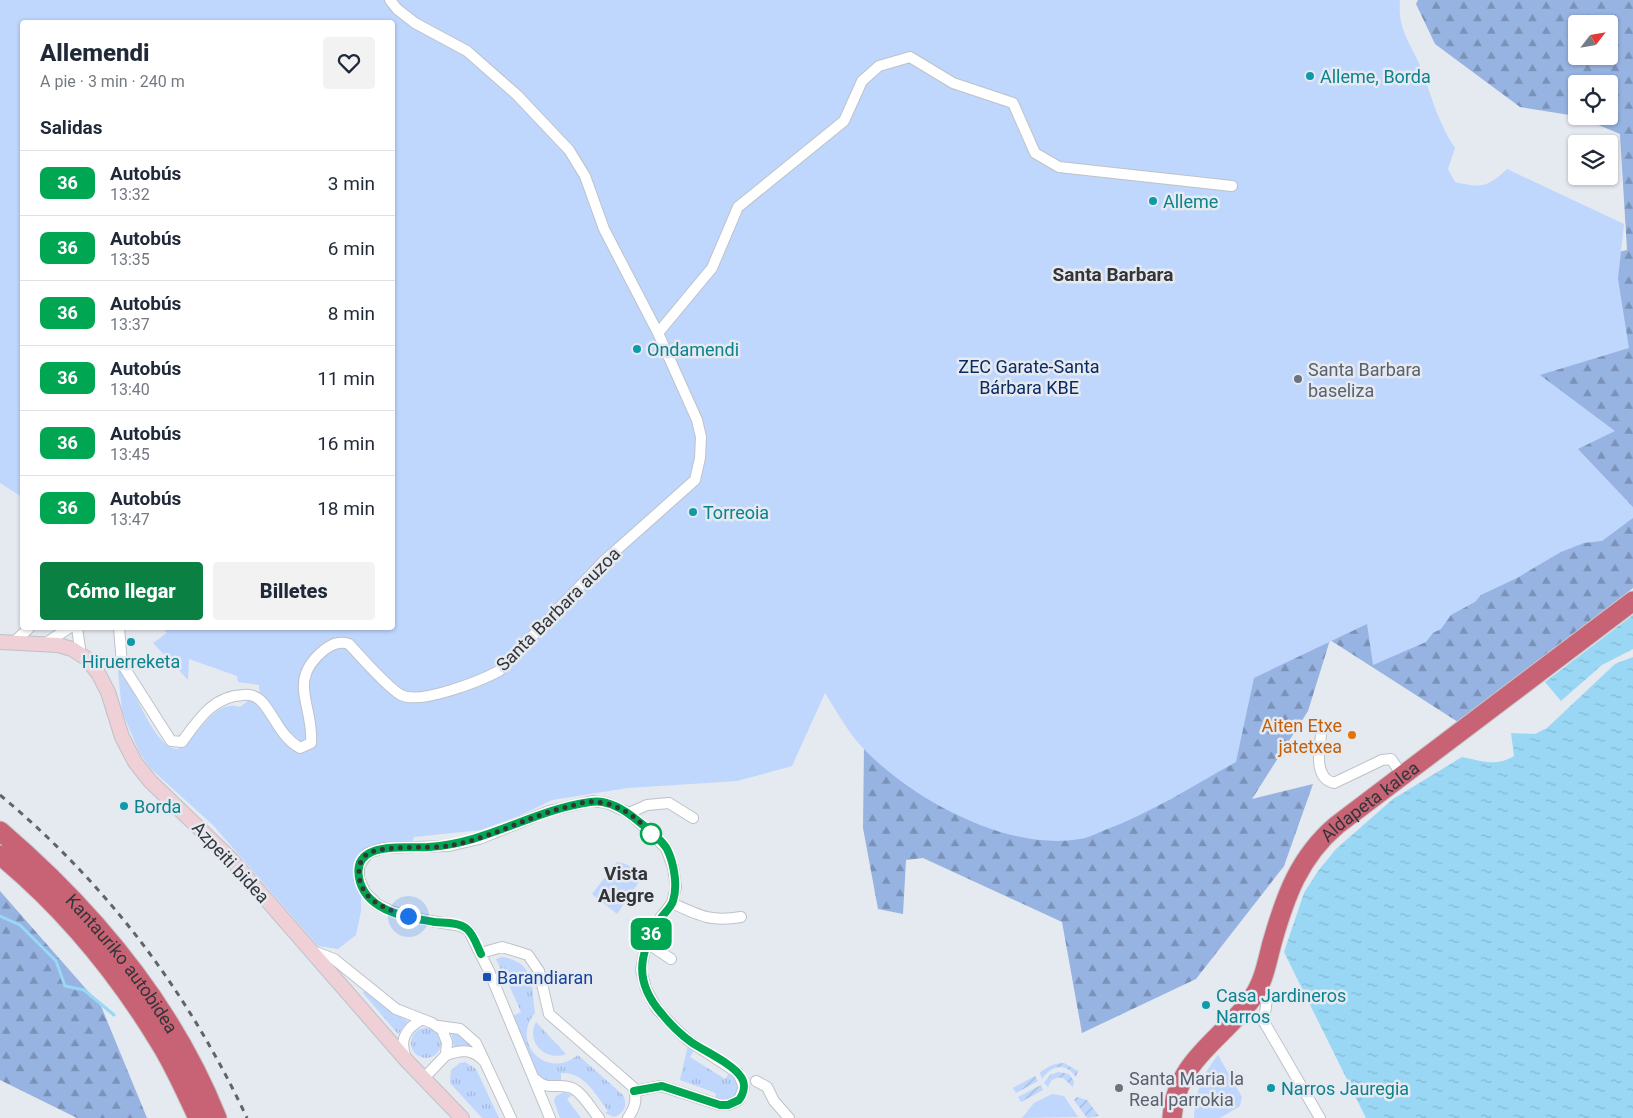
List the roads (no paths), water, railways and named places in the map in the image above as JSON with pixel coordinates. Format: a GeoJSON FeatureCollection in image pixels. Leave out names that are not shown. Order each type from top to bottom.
{"type":"FeatureCollection","features":[{"type":"Feature","properties":{"kind":"highway","name":"Aldapeta kalea"},"geometry":{"type":"LineString","coordinates":[[1172,1118],[1176,1091],[1190,1066],[1254,995],[1264,973],[1290,885],[1312,850],[1337,825],[1633,602]]}},
{"type":"Feature","properties":{"kind":"highway","name":"Kantauriko autobidea"},"geometry":{"type":"LineString","coordinates":[[0,831],[40,866],[114,947],[142,984],[176,1036],[217,1118]]}},
{"type":"Feature","properties":{"kind":"highway","name":"Kantauriko autobidea"},"geometry":{"type":"LineString","coordinates":[[0,855],[51,901],[77,929],[129,995],[161,1044],[198,1118]]}},
{"type":"Feature","properties":{"kind":"highway"},"geometry":{"type":"LineString","coordinates":[[1185,1118],[1190,1066]]}},
{"type":"Feature","properties":{"kind":"main road","name":"Azpeiti bidea"},"geometry":{"type":"LineString","coordinates":[[7,642],[46,643],[72,649],[86,658],[101,679],[122,737],[150,781],[231,859],[423,1079],[462,1118]]}},
{"type":"Feature","properties":{"kind":"street","name":"Santa Barbara auzoa"},"geometry":{"type":"LineString","coordinates":[[120,630],[122,664],[171,741],[182,742],[206,711],[229,695],[251,694],[263,702],[289,742],[300,748],[311,742],[312,733],[304,695],[305,670],[314,658],[325,649],[341,642],[348,644],[400,695],[413,699],[478,682],[499,671],[604,561],[695,480],[700,458],[701,437],[697,420],[658,333],[604,229],[585,176],[569,150],[516,95],[467,51],[415,24],[396,9],[390,0]]}},
{"type":"Feature","properties":{"kind":"street"},"geometry":{"type":"LineString","coordinates":[[658,333],[712,268],[738,207],[844,121],[862,81],[880,66],[910,57],[953,83],[1013,103],[1035,153],[1059,167],[1232,186]]}},
{"type":"Feature","properties":{"kind":"street"},"geometry":{"type":"LineString","coordinates":[[7,642],[26,630]]}},
{"type":"Feature","properties":{"kind":"street"},"geometry":{"type":"LineString","coordinates":[[46,643],[65,630]]}},
{"type":"Feature","properties":{"kind":"street"},"geometry":{"type":"LineString","coordinates":[[77,630],[81,655]]}},
{"type":"Feature","properties":{"kind":"street"},"geometry":{"type":"LineString","coordinates":[[1321,735],[1319,761],[1323,777],[1326,780],[1334,783],[1382,760],[1391,758],[1403,776]]}},
{"type":"Feature","properties":{"kind":"street"},"geometry":{"type":"LineString","coordinates":[[548,1115],[473,936],[465,928],[408,916],[376,904],[365,892],[359,878],[359,866],[364,857],[372,851],[384,848],[449,846],[478,839],[549,811],[592,801],[607,803],[629,813],[666,848],[676,887],[672,903],[660,918],[647,943],[641,970],[642,980],[650,999],[663,1016],[689,1041],[735,1070],[742,1077],[744,1087],[739,1100],[724,1106],[662,1086],[634,1091]]}},
{"type":"Feature","properties":{"kind":"street"},"geometry":{"type":"LineString","coordinates":[[629,813],[647,805],[669,802],[693,818]]}},
{"type":"Feature","properties":{"kind":"street"},"geometry":{"type":"LineString","coordinates":[[672,903],[703,918],[721,920],[741,917]]}},
{"type":"Feature","properties":{"kind":"street"},"geometry":{"type":"LineString","coordinates":[[647,943],[671,959]]}},
{"type":"Feature","properties":{"kind":"street"},"geometry":{"type":"LineString","coordinates":[[481,954],[502,947],[528,956],[538,972],[549,1014],[630,1083],[634,1091],[636,1103],[628,1118]]}},
{"type":"Feature","properties":{"kind":"street"},"geometry":{"type":"LineString","coordinates":[[313,951],[334,959],[396,1009],[438,1026],[454,1027],[466,1032],[476,1043],[511,1118]]}},
{"type":"Feature","properties":{"kind":"street"},"geometry":{"type":"LineString","coordinates":[[1267,998],[1264,1022],[1320,1118]]}},
{"type":"Feature","properties":{"kind":"street"},"geometry":{"type":"LineString","coordinates":[[407,1061],[403,1050],[404,1035],[410,1027],[421,1020]]}},
{"type":"Feature","properties":{"kind":"street"},"geometry":{"type":"LineString","coordinates":[[438,1026],[445,1036],[446,1055]]}},
{"type":"Feature","properties":{"kind":"street"},"geometry":{"type":"LineString","coordinates":[[423,1079],[446,1055],[467,1051],[480,1056],[486,1063]]}},
{"type":"Feature","properties":{"kind":"street"},"geometry":{"type":"LineString","coordinates":[[534,1078],[544,1086],[567,1086],[577,1091],[599,1118]]}},
{"type":"Feature","properties":{"kind":"street"},"geometry":{"type":"LineString","coordinates":[[756,1081],[767,1087],[774,1101],[789,1118]]}},
{"type":"Feature","properties":{"kind":"street"},"geometry":{"type":"LineString","coordinates":[[548,1115],[550,1096],[557,1087]]}},
{"type":"Feature","properties":{"kind":"water"},"geometry":{"type":"Polygon","coordinates":[[[1633,615],[1633,649],[1602,665],[1561,701],[1545,682],[1633,615]]]}},
{"type":"Feature","properties":{"kind":"water"},"geometry":{"type":"Polygon","coordinates":[[[1633,657],[1633,1118],[1366,1118],[1284,952],[1304,893],[1318,871],[1336,849],[1393,799],[1462,757],[1495,762],[1514,756],[1511,733],[1535,734],[1547,728],[1615,664],[1633,657]]]}},
{"type":"Feature","properties":{"kind":"waterway"},"geometry":{"type":"LineString","coordinates":[[0,916],[20,925],[56,961],[65,986],[84,990],[114,1015]]}},
{"type":"Feature","properties":{"kind":"railway"},"geometry":{"type":"LineString","coordinates":[[0,795],[39,829],[75,865],[110,903],[142,943],[199,1027],[247,1118]]}},
{"type":"Feature","properties":{"kind":"place","name":"Alleme, Borda"},"geometry":{"type":"Point","coordinates":[1310,76]}},
{"type":"Feature","properties":{"kind":"place","name":"Alleme"},"geometry":{"type":"Point","coordinates":[1153,201]}},
{"type":"Feature","properties":{"kind":"place","name":"Ondamendi"},"geometry":{"type":"Point","coordinates":[637,349]}},
{"type":"Feature","properties":{"kind":"place","name":"Santa Barbara baseliza"},"geometry":{"type":"Point","coordinates":[1298,379]}},
{"type":"Feature","properties":{"kind":"place","name":"Torreoia"},"geometry":{"type":"Point","coordinates":[693,512]}},
{"type":"Feature","properties":{"kind":"place","name":"Hiruerreketa"},"geometry":{"type":"Point","coordinates":[131,642]}},
{"type":"Feature","properties":{"kind":"place","name":"Aiten Etxe jatetxea"},"geometry":{"type":"Point","coordinates":[1352,735]}},
{"type":"Feature","properties":{"kind":"place","name":"Borda"},"geometry":{"type":"Point","coordinates":[124,806]}},
{"type":"Feature","properties":{"kind":"place","name":"Barandiaran"},"geometry":{"type":"Point","coordinates":[487,977]}},
{"type":"Feature","properties":{"kind":"place","name":"Casa Jardineros Narros"},"geometry":{"type":"Point","coordinates":[1206,1005]}},
{"type":"Feature","properties":{"kind":"place","name":"Santa Maria la Real parrokia"},"geometry":{"type":"Point","coordinates":[1119,1088]}},
{"type":"Feature","properties":{"kind":"place","name":"Narros Jauregia"},"geometry":{"type":"Point","coordinates":[1271,1088]}},
{"type":"Feature","properties":{"kind":"district","name":"Santa Barbara"},"geometry":{"type":"Point","coordinates":[1113,274]}},
{"type":"Feature","properties":{"kind":"district","name":"Vista Alegre"},"geometry":{"type":"Point","coordinates":[626,884]}},
{"type":"Feature","properties":{"kind":"park label","name":"ZEC Garate-Santa Bárbara KBE"},"geometry":{"type":"Point","coordinates":[1029,376]}}]}
